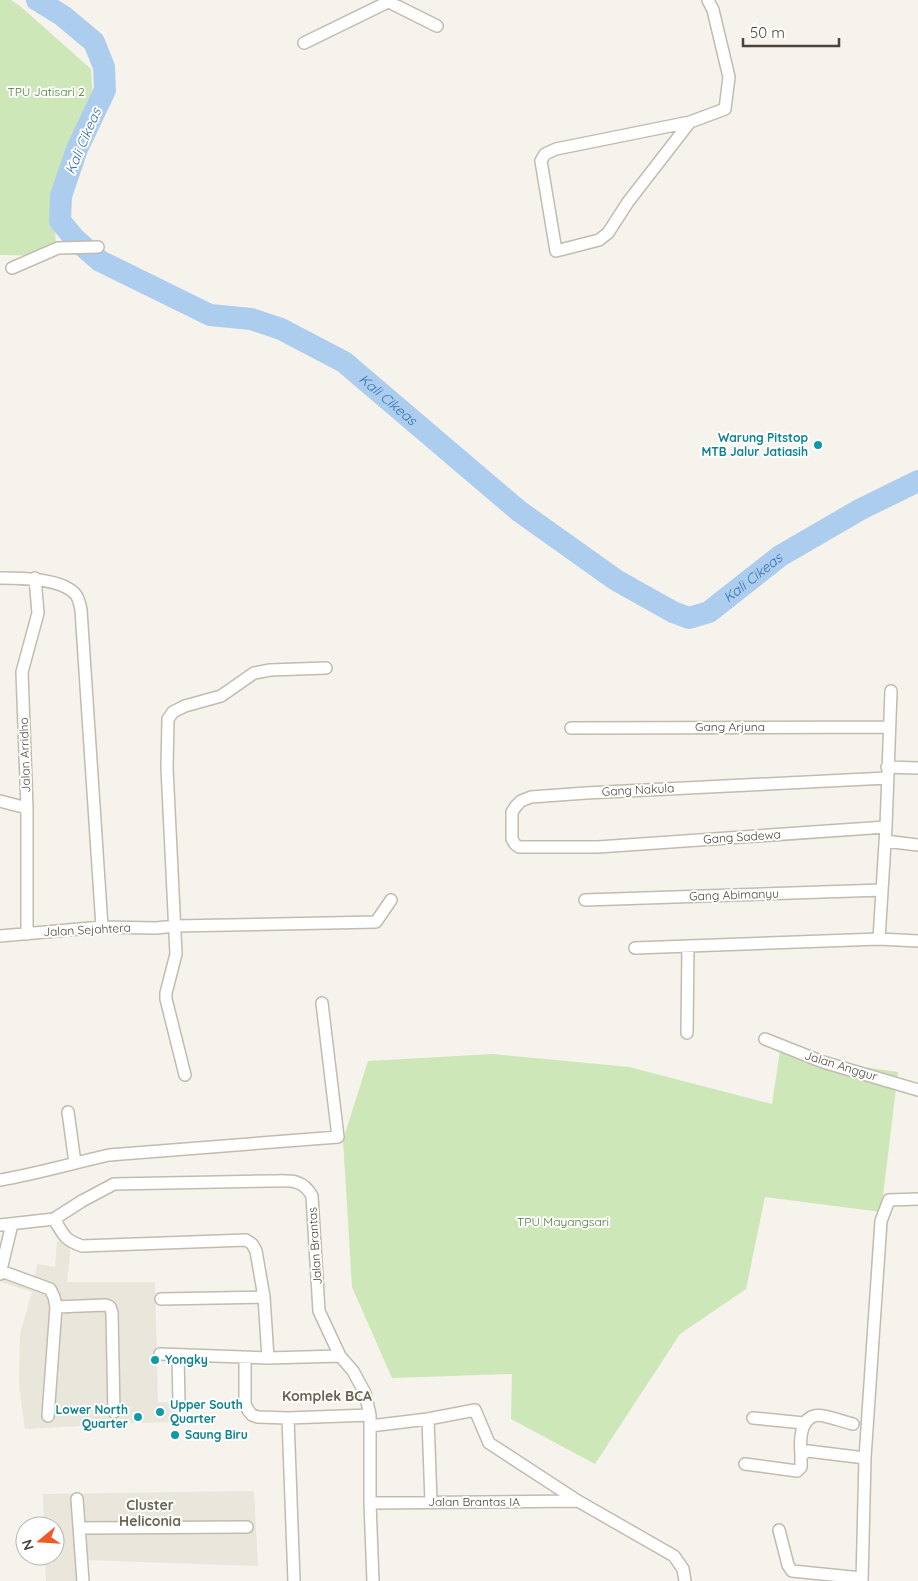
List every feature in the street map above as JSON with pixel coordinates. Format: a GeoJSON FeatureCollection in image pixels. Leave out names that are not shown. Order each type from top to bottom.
{"type":"FeatureCollection","features":[{"type":"Feature","properties":{"kind":"street"},"geometry":{"type":"LineString","coordinates":[[690,122],[628,202],[608,233],[599,240],[556,251],[540,161],[545,154],[565,147],[690,122],[724,109],[729,77],[708,0]]}},
{"type":"Feature","properties":{"kind":"street"},"geometry":{"type":"LineString","coordinates":[[304,43],[390,1],[437,26]]}},
{"type":"Feature","properties":{"kind":"street"},"geometry":{"type":"LineString","coordinates":[[12,268],[58,248],[98,247]]}},
{"type":"Feature","properties":{"kind":"street"},"geometry":{"type":"LineString","coordinates":[[0,578],[35,578],[67,587],[76,595],[81,610],[102,927]]}},
{"type":"Feature","properties":{"kind":"street","name":"Jalan Arridho"},"geometry":{"type":"LineString","coordinates":[[27,934],[27,808],[22,672],[38,613],[35,578]]}},
{"type":"Feature","properties":{"kind":"street"},"geometry":{"type":"LineString","coordinates":[[185,1075],[166,999],[176,954],[167,768],[168,719],[172,712],[185,706],[221,696],[254,672],[326,668]]}},
{"type":"Feature","properties":{"kind":"street"},"geometry":{"type":"LineString","coordinates":[[879,939],[886,827],[891,691]]}},
{"type":"Feature","properties":{"kind":"street","name":"Gang Arjuna"},"geometry":{"type":"LineString","coordinates":[[571,728],[889,726]]}},
{"type":"Feature","properties":{"kind":"street","name":"Gang Nakula"},"geometry":{"type":"LineString","coordinates":[[598,847],[519,847],[514,844],[512,839],[512,812],[522,801],[540,796],[887,773],[918,768]]}},
{"type":"Feature","properties":{"kind":"street"},"geometry":{"type":"LineString","coordinates":[[0,801],[27,808]]}},
{"type":"Feature","properties":{"kind":"street","name":"Gang Sadewa"},"geometry":{"type":"LineString","coordinates":[[598,847],[886,827]]}},
{"type":"Feature","properties":{"kind":"street"},"geometry":{"type":"LineString","coordinates":[[885,841],[918,845]]}},
{"type":"Feature","properties":{"kind":"street","name":"Gang Abimanyu"},"geometry":{"type":"LineString","coordinates":[[585,900],[882,890]]}},
{"type":"Feature","properties":{"kind":"street","name":"Jalan Sejahtera"},"geometry":{"type":"LineString","coordinates":[[0,936],[102,927],[156,928],[376,922],[391,900]]}},
{"type":"Feature","properties":{"kind":"street"},"geometry":{"type":"LineString","coordinates":[[635,948],[879,939],[918,941]]}},
{"type":"Feature","properties":{"kind":"street"},"geometry":{"type":"LineString","coordinates":[[687,1033],[688,946]]}},
{"type":"Feature","properties":{"kind":"street"},"geometry":{"type":"LineString","coordinates":[[0,1180],[36,1174],[109,1155],[338,1137],[322,1004]]}},
{"type":"Feature","properties":{"kind":"street","name":"Jalan Anggur"},"geometry":{"type":"LineString","coordinates":[[765,1039],[823,1062],[918,1090]]}},
{"type":"Feature","properties":{"kind":"street"},"geometry":{"type":"LineString","coordinates":[[68,1112],[75,1163]]}},
{"type":"Feature","properties":{"kind":"street","name":"Jalan Brantas"},"geometry":{"type":"LineString","coordinates":[[0,1225],[54,1219],[114,1184],[271,1180],[294,1182],[302,1184],[308,1189],[312,1196],[320,1311],[340,1356],[354,1371],[365,1393],[370,1421],[370,1503],[373,1581]]}},
{"type":"Feature","properties":{"kind":"street"},"geometry":{"type":"LineString","coordinates":[[779,1530],[788,1565],[792,1571],[862,1580],[865,1458],[881,1221],[889,1200],[918,1199]]}},
{"type":"Feature","properties":{"kind":"street"},"geometry":{"type":"LineString","coordinates":[[54,1219],[69,1242],[82,1246],[246,1240],[252,1244],[256,1251],[264,1297],[268,1358]]}},
{"type":"Feature","properties":{"kind":"street"},"geometry":{"type":"LineString","coordinates":[[12,1224],[0,1272],[50,1289],[56,1307],[48,1416]]}},
{"type":"Feature","properties":{"kind":"street"},"geometry":{"type":"LineString","coordinates":[[161,1299],[264,1297]]}},
{"type":"Feature","properties":{"kind":"street"},"geometry":{"type":"LineString","coordinates":[[56,1307],[106,1305],[110,1307],[112,1313],[114,1412]]}},
{"type":"Feature","properties":{"kind":"street"},"geometry":{"type":"LineString","coordinates":[[160,1354],[268,1358],[340,1356]]}},
{"type":"Feature","properties":{"kind":"street"},"geometry":{"type":"LineString","coordinates":[[178,1356],[178,1402]]}},
{"type":"Feature","properties":{"kind":"street"},"geometry":{"type":"LineString","coordinates":[[245,1357],[245,1404],[252,1415],[258,1417],[370,1421],[428,1419],[475,1410],[489,1443],[578,1501],[674,1556],[682,1569],[684,1581]]}},
{"type":"Feature","properties":{"kind":"street"},"geometry":{"type":"LineString","coordinates":[[753,1418],[804,1423],[814,1416],[821,1416],[853,1424]]}},
{"type":"Feature","properties":{"kind":"street"},"geometry":{"type":"LineString","coordinates":[[288,1418],[294,1581]]}},
{"type":"Feature","properties":{"kind":"street"},"geometry":{"type":"LineString","coordinates":[[428,1419],[431,1502]]}},
{"type":"Feature","properties":{"kind":"street"},"geometry":{"type":"LineString","coordinates":[[745,1464],[797,1471],[801,1466],[800,1440],[804,1423]]}},
{"type":"Feature","properties":{"kind":"street"},"geometry":{"type":"LineString","coordinates":[[801,1455],[808,1451],[865,1458]]}},
{"type":"Feature","properties":{"kind":"street"},"geometry":{"type":"LineString","coordinates":[[77,1498],[83,1581]]}},
{"type":"Feature","properties":{"kind":"street","name":"Jalan Brantas IA"},"geometry":{"type":"LineString","coordinates":[[370,1503],[578,1501]]}},
{"type":"Feature","properties":{"kind":"street"},"geometry":{"type":"LineString","coordinates":[[79,1528],[247,1527]]}},
{"type":"Feature","properties":{"kind":"shaded area"},"geometry":{"type":"Polygon","coordinates":[[[57,1241],[71,1246],[67,1282],[155,1282],[158,1402],[179,1403],[179,1422],[25,1429],[19,1386],[20,1334],[32,1292],[0,1282],[5,1271],[35,1276],[37,1264],[55,1267],[57,1241]]]}},
{"type":"Feature","properties":{"kind":"shaded area","name":"Cluster Heliconia"},"geometry":{"type":"Polygon","coordinates":[[[254,1491],[258,1566],[84,1560],[84,1581],[46,1581],[45,1566],[65,1566],[65,1516],[44,1516],[43,1494],[254,1491]]]}},
{"type":"Feature","properties":{"kind":"green space","name":"TPU Jatisari 2"},"geometry":{"type":"Polygon","coordinates":[[[0,0],[11,0],[20,6],[91,69],[93,102],[54,188],[56,256],[0,255],[0,0]]]}},
{"type":"Feature","properties":{"kind":"green space","name":"TPU Mayangsari"},"geometry":{"type":"Polygon","coordinates":[[[780,1051],[816,1060],[898,1072],[881,1212],[765,1197],[746,1289],[680,1334],[595,1464],[511,1419],[512,1374],[392,1378],[352,1287],[343,1140],[368,1061],[493,1054],[629,1067],[772,1104],[780,1051]]]}},
{"type":"Feature","properties":{"kind":"waterway","name":"Kali Cikeas"},"geometry":{"type":"LineString","coordinates":[[37,0],[63,16],[94,42],[104,67],[105,90],[77,149],[61,196],[60,221],[75,239],[100,261],[210,315],[251,319],[281,329],[344,362],[519,511],[616,580],[673,612],[689,618],[709,612],[780,556],[861,509],[918,481]]}},
{"type":"Feature","properties":{"kind":"place","name":"Warung Pitstop MTB Jalur Jatiasih"},"geometry":{"type":"Point","coordinates":[818,445]}},
{"type":"Feature","properties":{"kind":"place","name":"Yongky"},"geometry":{"type":"Point","coordinates":[155,1360]}},
{"type":"Feature","properties":{"kind":"place","name":"Upper South Quarter"},"geometry":{"type":"Point","coordinates":[160,1412]}},
{"type":"Feature","properties":{"kind":"place","name":"Lower North Quarter"},"geometry":{"type":"Point","coordinates":[138,1417]}},
{"type":"Feature","properties":{"kind":"place","name":"Saung Biru"},"geometry":{"type":"Point","coordinates":[175,1435]}},
{"type":"Feature","properties":{"kind":"district","name":"Komplek BCA"},"geometry":{"type":"Point","coordinates":[327,1396]}},
{"type":"Feature","properties":{"kind":"district","name":"Cluster Heliconia"},"geometry":{"type":"Point","coordinates":[150,1514]}}]}
